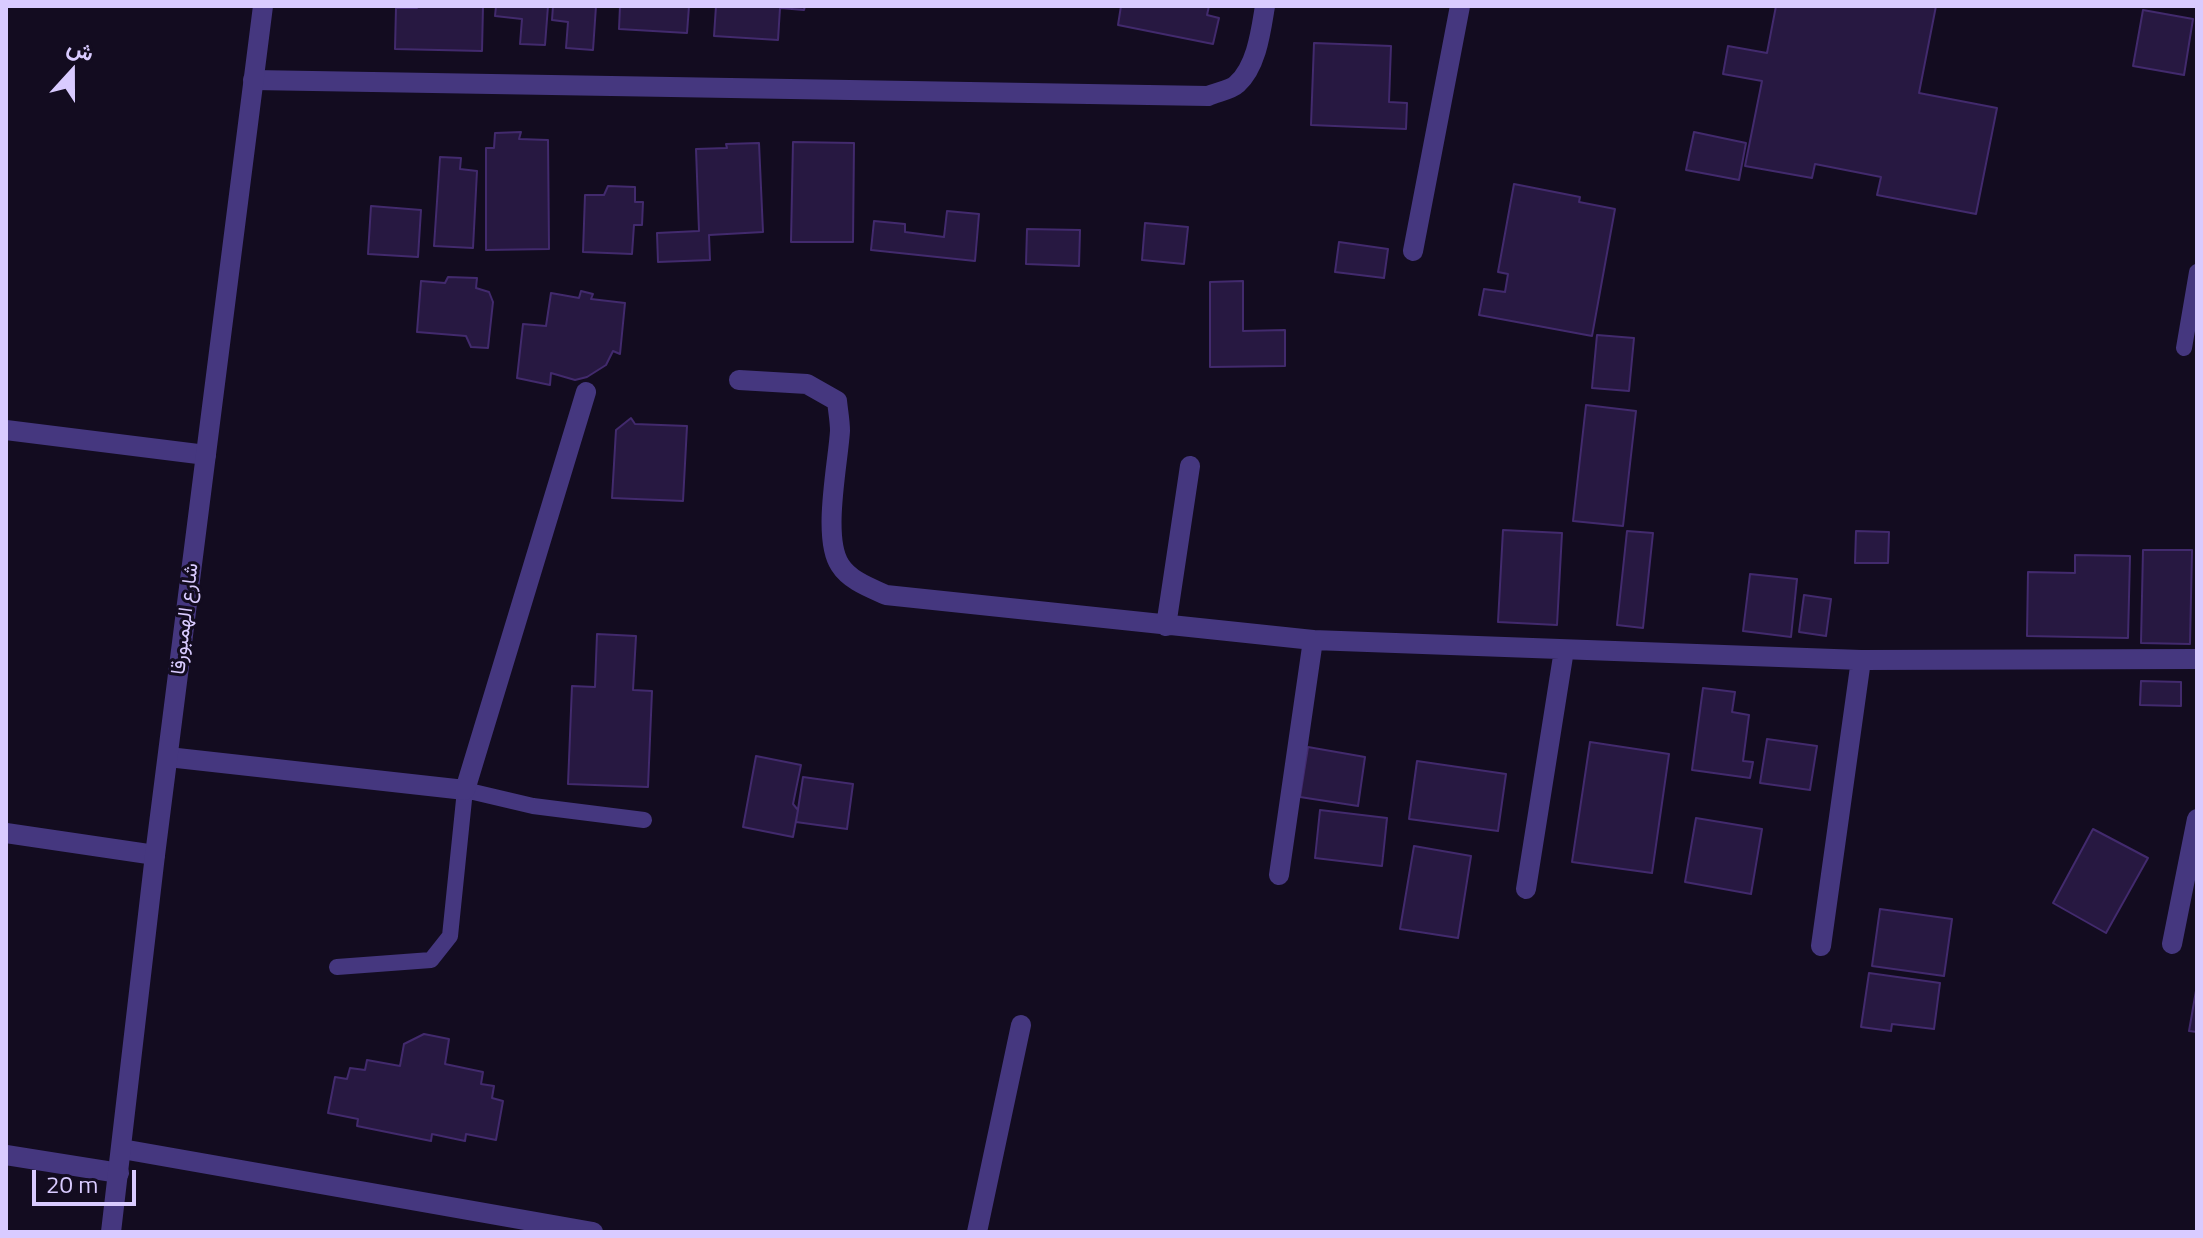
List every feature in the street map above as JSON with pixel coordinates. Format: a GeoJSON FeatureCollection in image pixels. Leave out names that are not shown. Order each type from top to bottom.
{"type":"FeatureCollection","features":[{"type":"Feature","properties":{"kind":"street","name":"شارع الهمبورقا"},"geometry":{"type":"LineString","coordinates":[[111,1232],[155,855],[263,6]]}},
{"type":"Feature","properties":{"kind":"street"},"geometry":{"type":"LineString","coordinates":[[253,80],[1208,96],[1237,85],[1250,66],[1265,6]]}},
{"type":"Feature","properties":{"kind":"street"},"geometry":{"type":"LineString","coordinates":[[1413,251],[1460,6]]}},
{"type":"Feature","properties":{"kind":"street"},"geometry":{"type":"LineString","coordinates":[[739,380],[807,384],[837,401],[840,428],[832,511],[833,544],[840,566],[860,584],[886,595],[1313,640],[1861,660],[2197,659]]}},
{"type":"Feature","properties":{"kind":"street"},"geometry":{"type":"LineString","coordinates":[[168,757],[465,790],[586,392]]}},
{"type":"Feature","properties":{"kind":"street"},"geometry":{"type":"LineString","coordinates":[[6,430],[206,455]]}},
{"type":"Feature","properties":{"kind":"street"},"geometry":{"type":"LineString","coordinates":[[1166,626],[1190,466]]}},
{"type":"Feature","properties":{"kind":"street"},"geometry":{"type":"LineString","coordinates":[[1279,875],[1313,640]]}},
{"type":"Feature","properties":{"kind":"street"},"geometry":{"type":"LineString","coordinates":[[1526,889],[1564,650]]}},
{"type":"Feature","properties":{"kind":"street"},"geometry":{"type":"LineString","coordinates":[[1821,946],[1861,660]]}},
{"type":"Feature","properties":{"kind":"street"},"geometry":{"type":"LineString","coordinates":[[2172,944],[2197,819]]}},
{"type":"Feature","properties":{"kind":"street"},"geometry":{"type":"LineString","coordinates":[[6,833],[155,855]]}},
{"type":"Feature","properties":{"kind":"street"},"geometry":{"type":"LineString","coordinates":[[977,1232],[1021,1025]]}},
{"type":"Feature","properties":{"kind":"street"},"geometry":{"type":"LineString","coordinates":[[122,1149],[593,1232]]}},
{"type":"Feature","properties":{"kind":"street"},"geometry":{"type":"LineString","coordinates":[[6,1155],[119,1173]]}},
{"type":"Feature","properties":{"kind":"lane"},"geometry":{"type":"LineString","coordinates":[[2184,348],[2197,272]]}},
{"type":"Feature","properties":{"kind":"lane"},"geometry":{"type":"LineString","coordinates":[[337,967],[431,960],[441,950],[450,936],[465,790],[533,806],[644,820]]}},
{"type":"Feature","properties":{"kind":"building"},"geometry":{"type":"Polygon","coordinates":[[[483,6],[482,51],[395,49],[396,8],[483,6]]]}},
{"type":"Feature","properties":{"kind":"building"},"geometry":{"type":"Polygon","coordinates":[[[496,6],[548,6],[545,45],[520,44],[522,19],[495,16],[496,6]]]}},
{"type":"Feature","properties":{"kind":"building"},"geometry":{"type":"Polygon","coordinates":[[[553,6],[596,6],[593,50],[566,48],[568,22],[552,20],[553,6]]]}},
{"type":"Feature","properties":{"kind":"building"},"geometry":{"type":"Polygon","coordinates":[[[620,6],[689,6],[687,33],[619,29],[620,6]]]}},
{"type":"Feature","properties":{"kind":"building"},"geometry":{"type":"Polygon","coordinates":[[[716,6],[805,6],[804,10],[780,8],[778,40],[714,36],[716,6]]]}},
{"type":"Feature","properties":{"kind":"building"},"geometry":{"type":"Polygon","coordinates":[[[1121,6],[1209,6],[1207,15],[1219,18],[1213,44],[1118,25],[1121,6]]]}},
{"type":"Feature","properties":{"kind":"building"},"geometry":{"type":"Polygon","coordinates":[[[1776,6],[1936,6],[1919,93],[1997,108],[1976,214],[1877,195],[1881,177],[1815,164],[1812,178],[1745,166],[1762,81],[1723,74],[1728,46],[1767,53],[1776,6]]]}},
{"type":"Feature","properties":{"kind":"building"},"geometry":{"type":"Polygon","coordinates":[[[2143,10],[2193,19],[2184,75],[2133,66],[2143,10]]]}},
{"type":"Feature","properties":{"kind":"building"},"geometry":{"type":"Polygon","coordinates":[[[1314,43],[1391,46],[1389,102],[1407,103],[1406,129],[1311,125],[1314,43]]]}},
{"type":"Feature","properties":{"kind":"building"},"geometry":{"type":"Polygon","coordinates":[[[521,132],[519,139],[548,140],[549,249],[486,250],[486,148],[494,148],[495,133],[521,132]]]}},
{"type":"Feature","properties":{"kind":"building"},"geometry":{"type":"Polygon","coordinates":[[[1694,132],[1746,143],[1739,180],[1686,170],[1694,132]]]}},
{"type":"Feature","properties":{"kind":"building"},"geometry":{"type":"Polygon","coordinates":[[[793,142],[854,143],[853,242],[791,242],[793,142]]]}},
{"type":"Feature","properties":{"kind":"building"},"geometry":{"type":"Polygon","coordinates":[[[759,143],[763,232],[709,235],[710,260],[658,262],[657,233],[699,231],[696,149],[759,143]]]}},
{"type":"Feature","properties":{"kind":"building"},"geometry":{"type":"Polygon","coordinates":[[[440,157],[461,158],[460,169],[477,171],[473,248],[434,246],[440,157]]]}},
{"type":"Feature","properties":{"kind":"building"},"geometry":{"type":"Polygon","coordinates":[[[1514,184],[1580,197],[1579,202],[1615,209],[1592,336],[1479,315],[1484,289],[1505,292],[1508,274],[1498,272],[1514,184]]]}},
{"type":"Feature","properties":{"kind":"building"},"geometry":{"type":"Polygon","coordinates":[[[608,186],[635,187],[635,202],[643,202],[642,225],[634,225],[632,254],[583,252],[585,195],[604,195],[608,186]]]}},
{"type":"Feature","properties":{"kind":"building"},"geometry":{"type":"Polygon","coordinates":[[[371,206],[421,210],[418,257],[368,254],[371,206]]]}},
{"type":"Feature","properties":{"kind":"building"},"geometry":{"type":"Polygon","coordinates":[[[947,211],[979,214],[975,261],[871,250],[874,221],[905,224],[905,232],[944,237],[947,211]]]}},
{"type":"Feature","properties":{"kind":"building"},"geometry":{"type":"Polygon","coordinates":[[[1145,223],[1188,227],[1184,264],[1142,260],[1145,223]]]}},
{"type":"Feature","properties":{"kind":"building"},"geometry":{"type":"Polygon","coordinates":[[[1027,229],[1080,230],[1079,266],[1026,264],[1027,229]]]}},
{"type":"Feature","properties":{"kind":"building"},"geometry":{"type":"Polygon","coordinates":[[[1339,242],[1388,249],[1384,278],[1335,272],[1339,242]]]}},
{"type":"Feature","properties":{"kind":"building"},"geometry":{"type":"Polygon","coordinates":[[[448,277],[477,278],[476,288],[489,292],[493,302],[488,348],[471,347],[466,336],[417,332],[421,281],[445,283],[448,277]]]}},
{"type":"Feature","properties":{"kind":"building"},"geometry":{"type":"Polygon","coordinates":[[[1243,281],[1243,331],[1285,330],[1285,366],[1210,367],[1210,282],[1243,281]]]}},
{"type":"Feature","properties":{"kind":"building"},"geometry":{"type":"Polygon","coordinates":[[[581,291],[593,294],[591,299],[625,303],[620,354],[613,351],[606,365],[587,377],[575,380],[551,373],[550,385],[517,378],[523,324],[546,326],[551,293],[579,298],[581,291]]]}},
{"type":"Feature","properties":{"kind":"building"},"geometry":{"type":"Polygon","coordinates":[[[1597,335],[1634,338],[1629,391],[1592,388],[1597,335]]]}},
{"type":"Feature","properties":{"kind":"building"},"geometry":{"type":"Polygon","coordinates":[[[1586,405],[1636,411],[1623,526],[1573,521],[1586,405]]]}},
{"type":"Feature","properties":{"kind":"building"},"geometry":{"type":"Polygon","coordinates":[[[631,418],[635,424],[687,426],[683,501],[612,498],[616,430],[631,418]]]}},
{"type":"Feature","properties":{"kind":"building"},"geometry":{"type":"Polygon","coordinates":[[[1503,530],[1562,533],[1557,625],[1498,622],[1503,530]]]}},
{"type":"Feature","properties":{"kind":"building"},"geometry":{"type":"Polygon","coordinates":[[[1627,531],[1653,533],[1643,628],[1617,625],[1627,531]]]}},
{"type":"Feature","properties":{"kind":"building"},"geometry":{"type":"Polygon","coordinates":[[[1856,531],[1889,532],[1888,563],[1855,563],[1856,531]]]}},
{"type":"Feature","properties":{"kind":"building"},"geometry":{"type":"Polygon","coordinates":[[[2143,550],[2192,550],[2190,644],[2141,643],[2143,550]]]}},
{"type":"Feature","properties":{"kind":"building"},"geometry":{"type":"Polygon","coordinates":[[[2075,555],[2130,556],[2128,638],[2027,636],[2028,572],[2075,573],[2075,555]]]}},
{"type":"Feature","properties":{"kind":"building"},"geometry":{"type":"Polygon","coordinates":[[[1750,574],[1797,579],[1791,637],[1743,631],[1750,574]]]}},
{"type":"Feature","properties":{"kind":"building"},"geometry":{"type":"Polygon","coordinates":[[[1804,595],[1831,599],[1826,636],[1799,632],[1804,595]]]}},
{"type":"Feature","properties":{"kind":"building"},"geometry":{"type":"Polygon","coordinates":[[[597,634],[636,636],[633,690],[652,691],[648,787],[568,784],[572,686],[595,687],[597,634]]]}},
{"type":"Feature","properties":{"kind":"building"},"geometry":{"type":"Polygon","coordinates":[[[2141,681],[2181,682],[2181,706],[2140,705],[2141,681]]]}},
{"type":"Feature","properties":{"kind":"building"},"geometry":{"type":"Polygon","coordinates":[[[1703,688],[1735,692],[1732,712],[1749,715],[1743,761],[1753,762],[1750,778],[1692,770],[1703,688]]]}},
{"type":"Feature","properties":{"kind":"building"},"geometry":{"type":"Polygon","coordinates":[[[1767,739],[1817,746],[1810,790],[1760,783],[1767,739]]]}},
{"type":"Feature","properties":{"kind":"building"},"geometry":{"type":"Polygon","coordinates":[[[1590,742],[1669,754],[1652,873],[1572,862],[1590,742]]]}},
{"type":"Feature","properties":{"kind":"building"},"geometry":{"type":"Polygon","coordinates":[[[1308,747],[1365,757],[1358,806],[1300,797],[1308,747]]]}},
{"type":"Feature","properties":{"kind":"building"},"geometry":{"type":"Polygon","coordinates":[[[756,756],[801,765],[793,804],[798,810],[793,837],[743,827],[756,756]]]}},
{"type":"Feature","properties":{"kind":"building"},"geometry":{"type":"Polygon","coordinates":[[[1417,761],[1506,774],[1498,831],[1409,819],[1417,761]]]}},
{"type":"Feature","properties":{"kind":"building"},"geometry":{"type":"Polygon","coordinates":[[[803,777],[853,784],[847,829],[796,822],[803,777]]]}},
{"type":"Feature","properties":{"kind":"building"},"geometry":{"type":"Polygon","coordinates":[[[1320,810],[1387,818],[1382,866],[1315,858],[1320,810]]]}},
{"type":"Feature","properties":{"kind":"building"},"geometry":{"type":"Polygon","coordinates":[[[1696,818],[1762,829],[1751,894],[1685,882],[1696,818]]]}},
{"type":"Feature","properties":{"kind":"building"},"geometry":{"type":"Polygon","coordinates":[[[2093,829],[2148,858],[2106,933],[2053,903],[2093,829]]]}},
{"type":"Feature","properties":{"kind":"building"},"geometry":{"type":"Polygon","coordinates":[[[1414,846],[1471,856],[1458,938],[1400,929],[1414,846]]]}},
{"type":"Feature","properties":{"kind":"building"},"geometry":{"type":"Polygon","coordinates":[[[1880,909],[1952,919],[1944,976],[1872,966],[1880,909]]]}},
{"type":"Feature","properties":{"kind":"building"},"geometry":{"type":"Polygon","coordinates":[[[1869,973],[1940,983],[1934,1029],[1892,1024],[1891,1031],[1861,1027],[1869,973]]]}},
{"type":"Feature","properties":{"kind":"building"},"geometry":{"type":"Polygon","coordinates":[[[2197,985],[2197,1032],[2189,1031],[2197,985]]]}},
{"type":"Feature","properties":{"kind":"building"},"geometry":{"type":"Polygon","coordinates":[[[424,1034],[449,1039],[445,1064],[483,1072],[481,1084],[494,1086],[492,1098],[503,1101],[496,1140],[466,1134],[465,1141],[432,1134],[431,1141],[357,1126],[358,1119],[328,1113],[335,1077],[347,1079],[350,1068],[365,1070],[367,1060],[400,1066],[404,1044],[424,1034]]]}}]}
